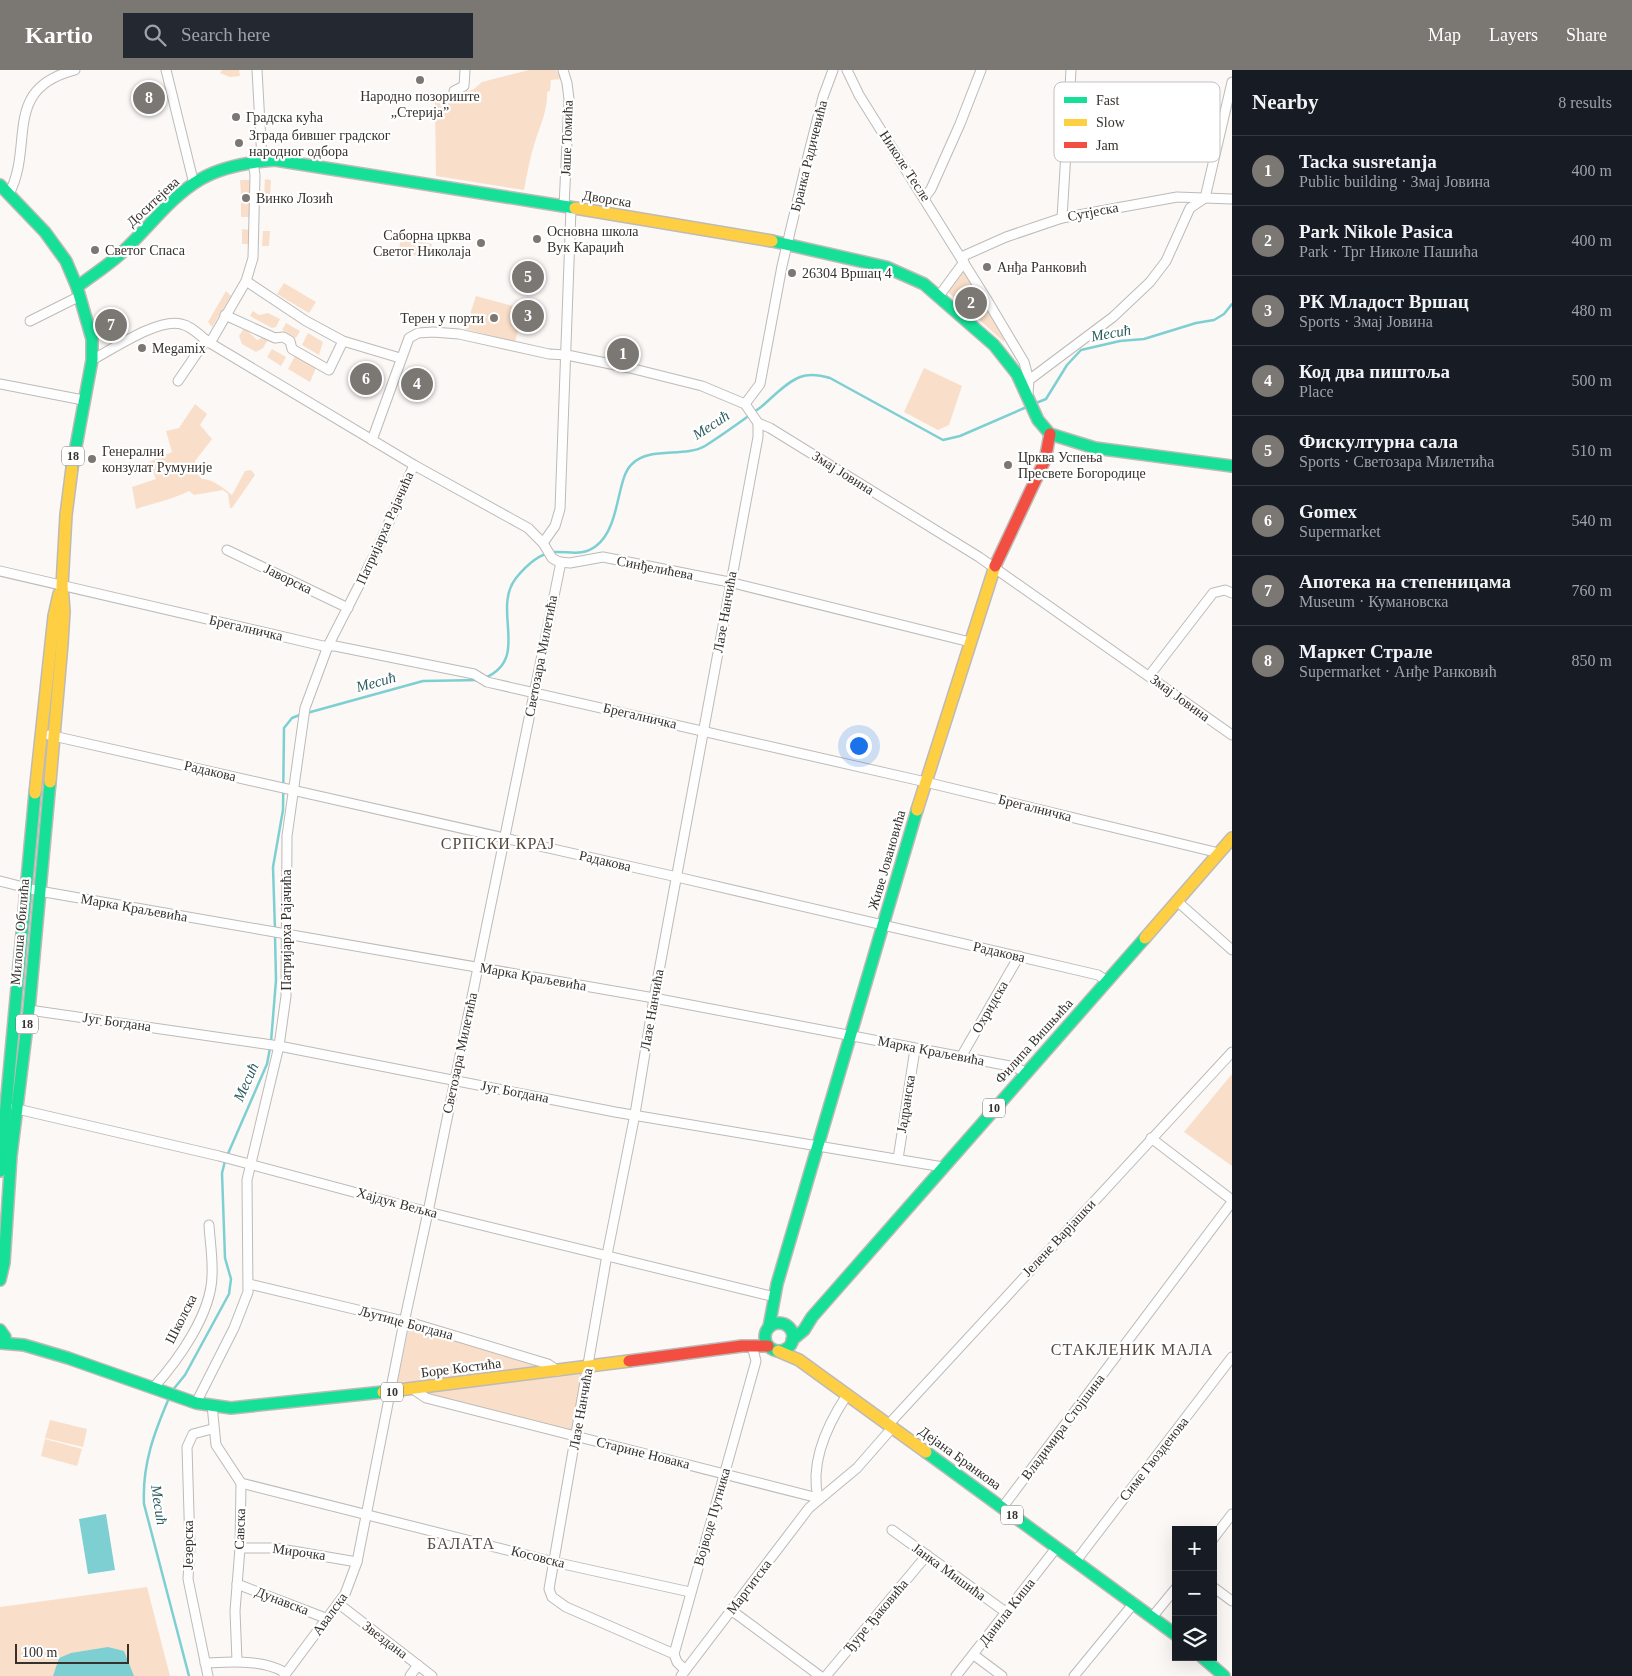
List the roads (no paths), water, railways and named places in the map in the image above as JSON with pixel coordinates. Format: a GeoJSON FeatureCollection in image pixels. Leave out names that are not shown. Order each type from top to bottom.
{"type":"FeatureCollection","features":[{"type":"Feature","properties":{"kind":"main road","name":"Дворска"},"geometry":{"type":"LineString","coordinates":[[257,161],[275,160],[388,177],[788,244],[886,267],[914,278],[939,296],[990,340],[1005,357],[1029,397],[1034,413],[1050,434]]}},
{"type":"Feature","properties":{"kind":"main road","name":"Доситејева"},"geometry":{"type":"LineString","coordinates":[[78,291],[118,257],[176,198],[194,184],[219,171],[257,161]]}},
{"type":"Feature","properties":{"kind":"main road","name":"18"},"geometry":{"type":"LineString","coordinates":[[0,185],[57,248],[68,265],[92,338],[92,360],[83,400]]}},
{"type":"Feature","properties":{"kind":"main road","name":"Милоша Обилића"},"geometry":{"type":"LineString","coordinates":[[0,1280],[4,1262],[12,1156],[19,1109],[29,1010],[54,736],[64,619],[62,586],[66,515],[83,400]]}},
{"type":"Feature","properties":{"kind":"main road"},"geometry":{"type":"LineString","coordinates":[[1050,434],[1074,443],[1102,449],[1232,466]]}},
{"type":"Feature","properties":{"kind":"main road","name":"Живе Јовановића"},"geometry":{"type":"LineString","coordinates":[[774,1326],[774,1300],[925,782],[994,568],[1046,460],[1050,446],[1050,434]]}},
{"type":"Feature","properties":{"kind":"main road","name":"Милоша Обилића"},"geometry":{"type":"LineString","coordinates":[[0,1171],[3,1106],[41,734],[54,616],[62,586]]}},
{"type":"Feature","properties":{"kind":"main road","name":"10"},"geometry":{"type":"LineString","coordinates":[[1219,853],[1232,838]]}},
{"type":"Feature","properties":{"kind":"main road","name":"Филипа Вишњића"},"geometry":{"type":"LineString","coordinates":[[792,1342],[1219,853]]}},
{"type":"Feature","properties":{"kind":"main road","name":"10"},"geometry":{"type":"LineString","coordinates":[[774,1326],[812,1317]]}},
{"type":"Feature","properties":{"kind":"main road"},"geometry":{"type":"LineString","coordinates":[[774,1326],[765,1338],[772,1348],[786,1349],[792,1342]]}},
{"type":"Feature","properties":{"kind":"main road","name":"Дејана Бранкова"},"geometry":{"type":"LineString","coordinates":[[774,1326],[792,1332],[792,1342],[799,1360]]}},
{"type":"Feature","properties":{"kind":"main road","name":"Боре Костића"},"geometry":{"type":"LineString","coordinates":[[748,1346],[774,1326]]}},
{"type":"Feature","properties":{"kind":"main road","name":"10"},"geometry":{"type":"LineString","coordinates":[[1,1336],[24,1346],[76,1360],[158,1388]]}},
{"type":"Feature","properties":{"kind":"main road","name":"Боре Костића"},"geometry":{"type":"LineString","coordinates":[[158,1388],[180,1397],[212,1406],[261,1406],[558,1372],[748,1346],[772,1348]]}},
{"type":"Feature","properties":{"kind":"main road","name":"Дејана Бранкова"},"geometry":{"type":"LineString","coordinates":[[772,1348],[799,1360],[1134,1602],[1172,1632]]}},
{"type":"Feature","properties":{"kind":"main road"},"geometry":{"type":"LineString","coordinates":[[1207,1661],[1224,1676]]}},
{"type":"Feature","properties":{"kind":"street"},"geometry":{"type":"LineString","coordinates":[[9,194],[15,181],[29,100],[48,80],[75,70]]}},
{"type":"Feature","properties":{"kind":"street"},"geometry":{"type":"LineString","coordinates":[[166,70],[194,184]]}},
{"type":"Feature","properties":{"kind":"street"},"geometry":{"type":"LineString","coordinates":[[178,381],[226,315],[246,281],[254,250],[255,174],[257,161],[257,70]]}},
{"type":"Feature","properties":{"kind":"street"},"geometry":{"type":"LineString","coordinates":[[454,92],[464,86],[465,70]]}},
{"type":"Feature","properties":{"kind":"street","name":"Јаше Томића"},"geometry":{"type":"LineString","coordinates":[[563,70],[569,99],[568,207]]}},
{"type":"Feature","properties":{"kind":"street","name":"Бранка Радичевића"},"geometry":{"type":"LineString","coordinates":[[788,244],[819,109],[833,70]]}},
{"type":"Feature","properties":{"kind":"street","name":"Николе Тесле"},"geometry":{"type":"LineString","coordinates":[[847,70],[859,94],[925,197],[1024,362],[1029,380]]}},
{"type":"Feature","properties":{"kind":"street"},"geometry":{"type":"LineString","coordinates":[[925,197],[931,190],[981,70]]}},
{"type":"Feature","properties":{"kind":"street"},"geometry":{"type":"LineString","coordinates":[[1220,134],[1232,82]]}},
{"type":"Feature","properties":{"kind":"street"},"geometry":{"type":"LineString","coordinates":[[1062,218],[1065,162]]}},
{"type":"Feature","properties":{"kind":"street"},"geometry":{"type":"LineString","coordinates":[[1029,397],[1029,380],[1108,322],[1150,282],[1166,261],[1190,208],[1205,198],[1213,162]]}},
{"type":"Feature","properties":{"kind":"street"},"geometry":{"type":"LineString","coordinates":[[1185,196],[1190,208]]}},
{"type":"Feature","properties":{"kind":"street","name":"Сутјеска"},"geometry":{"type":"LineString","coordinates":[[963,260],[1006,237],[1062,218],[1185,196],[1232,199]]}},
{"type":"Feature","properties":{"kind":"street"},"geometry":{"type":"LineString","coordinates":[[544,545],[555,526],[560,509],[567,355],[568,207]]}},
{"type":"Feature","properties":{"kind":"street"},"geometry":{"type":"LineString","coordinates":[[747,406],[760,384],[788,244]]}},
{"type":"Feature","properties":{"kind":"street"},"geometry":{"type":"LineString","coordinates":[[939,296],[963,260]]}},
{"type":"Feature","properties":{"kind":"street"},"geometry":{"type":"LineString","coordinates":[[246,281],[306,321],[343,341],[400,358],[372,440]]}},
{"type":"Feature","properties":{"kind":"street"},"geometry":{"type":"LineString","coordinates":[[30,321],[78,291]]}},
{"type":"Feature","properties":{"kind":"street"},"geometry":{"type":"LineString","coordinates":[[226,315],[276,338],[283,337],[290,340],[292,349],[328,370],[343,341]]}},
{"type":"Feature","properties":{"kind":"street"},"geometry":{"type":"LineString","coordinates":[[92,360],[159,326],[172,322],[183,324],[414,465],[520,523],[533,532],[557,560]]}},
{"type":"Feature","properties":{"kind":"street","name":"Змај Јовина"},"geometry":{"type":"LineString","coordinates":[[400,358],[409,338],[418,333],[459,334],[549,354],[567,355],[630,368],[702,386],[747,406],[757,421],[994,568],[1232,735]]}},
{"type":"Feature","properties":{"kind":"street"},"geometry":{"type":"LineString","coordinates":[[1005,357],[1011,340]]}},
{"type":"Feature","properties":{"kind":"street"},"geometry":{"type":"LineString","coordinates":[[0,384],[83,400]]}},
{"type":"Feature","properties":{"kind":"street","name":"Лазе Нанчића"},"geometry":{"type":"LineString","coordinates":[[674,1654],[566,1607],[552,1597],[549,1589],[577,1437],[607,1255],[635,1114],[729,582],[758,437],[757,421]]}},
{"type":"Feature","properties":{"kind":"street","name":"Патријарха Рајачића"},"geometry":{"type":"LineString","coordinates":[[196,1402],[241,1311],[249,1284],[247,1213],[250,1164],[286,996],[282,932],[287,836],[291,789],[305,708],[328,646],[387,529],[414,465]]}},
{"type":"Feature","properties":{"kind":"street","name":"Јаворска"},"geometry":{"type":"LineString","coordinates":[[227,550],[348,608]]}},
{"type":"Feature","properties":{"kind":"street","name":"Синђелићева"},"geometry":{"type":"LineString","coordinates":[[557,560],[603,557],[729,582],[970,642]]}},
{"type":"Feature","properties":{"kind":"street","name":"Светозара Милетића"},"geometry":{"type":"LineString","coordinates":[[366,1514],[404,1321],[535,693],[557,560]]}},
{"type":"Feature","properties":{"kind":"street","name":"Брегалничка"},"geometry":{"type":"LineString","coordinates":[[0,571],[328,646],[474,674],[487,682],[925,782],[1219,853]]}},
{"type":"Feature","properties":{"kind":"street"},"geometry":{"type":"LineString","coordinates":[[1149,676],[1213,593],[1225,590],[1232,593]]}},
{"type":"Feature","properties":{"kind":"street","name":"Радакова"},"geometry":{"type":"LineString","coordinates":[[41,734],[291,789],[1019,956],[1098,976],[1107,981]]}},
{"type":"Feature","properties":{"kind":"street","name":"Марка Краљевића"},"geometry":{"type":"LineString","coordinates":[[0,881],[39,891],[654,998],[1015,1067],[1026,1072]]}},
{"type":"Feature","properties":{"kind":"street"},"geometry":{"type":"LineString","coordinates":[[1178,902],[1232,950]]}},
{"type":"Feature","properties":{"kind":"street","name":"Охридска"},"geometry":{"type":"LineString","coordinates":[[961,1057],[1019,956]]}},
{"type":"Feature","properties":{"kind":"street","name":"Југ Богдана"},"geometry":{"type":"LineString","coordinates":[[29,1010],[277,1045],[635,1114],[943,1167]]}},
{"type":"Feature","properties":{"kind":"street","name":"Јадранска"},"geometry":{"type":"LineString","coordinates":[[898,1159],[915,1049]]}},
{"type":"Feature","properties":{"kind":"street","name":"Јелене Варјашки"},"geometry":{"type":"LineString","coordinates":[[890,1426],[1151,1138],[1232,1052]]}},
{"type":"Feature","properties":{"kind":"street","name":"Хајдук Вељка"},"geometry":{"type":"LineString","coordinates":[[3,1106],[219,1156],[428,1212],[607,1255],[774,1300]]}},
{"type":"Feature","properties":{"kind":"street"},"geometry":{"type":"LineString","coordinates":[[1151,1138],[1232,1201]]}},
{"type":"Feature","properties":{"kind":"street","name":"Владимира Стојшина"},"geometry":{"type":"LineString","coordinates":[[1002,1508],[1232,1201]]}},
{"type":"Feature","properties":{"kind":"street","name":"Школска"},"geometry":{"type":"LineString","coordinates":[[158,1388],[174,1364],[209,1298],[212,1276],[209,1226]]}},
{"type":"Feature","properties":{"kind":"street","name":"Љутице Богдана"},"geometry":{"type":"LineString","coordinates":[[249,1284],[404,1321],[548,1364],[558,1372]]}},
{"type":"Feature","properties":{"kind":"street"},"geometry":{"type":"LineString","coordinates":[[748,1346],[756,1361],[772,1348]]}},
{"type":"Feature","properties":{"kind":"street","name":"Симе Гвозденова"},"geometry":{"type":"LineString","coordinates":[[1076,1561],[1232,1357]]}},
{"type":"Feature","properties":{"kind":"street","name":"Војводе Путника"},"geometry":{"type":"LineString","coordinates":[[674,1654],[756,1361]]}},
{"type":"Feature","properties":{"kind":"street","name":"Старине Новака"},"geometry":{"type":"LineString","coordinates":[[413,1389],[426,1398],[818,1498]]}},
{"type":"Feature","properties":{"kind":"street"},"geometry":{"type":"LineString","coordinates":[[818,1498],[816,1478],[819,1454],[829,1428],[846,1395]]}},
{"type":"Feature","properties":{"kind":"street"},"geometry":{"type":"LineString","coordinates":[[212,1406],[212,1429],[216,1445],[241,1483]]}},
{"type":"Feature","properties":{"kind":"street","name":"Маргитска"},"geometry":{"type":"LineString","coordinates":[[683,1673],[818,1498],[857,1468],[890,1426]]}},
{"type":"Feature","properties":{"kind":"street","name":"Језерска"},"geometry":{"type":"LineString","coordinates":[[208,1676],[188,1579],[190,1547],[187,1447],[193,1434],[212,1429]]}},
{"type":"Feature","properties":{"kind":"street","name":"Косовска"},"geometry":{"type":"LineString","coordinates":[[241,1483],[554,1562],[690,1592]]}},
{"type":"Feature","properties":{"kind":"street","name":"Савска"},"geometry":{"type":"LineString","coordinates":[[237,1661],[235,1611],[240,1548],[241,1483]]}},
{"type":"Feature","properties":{"kind":"street","name":"Авалска"},"geometry":{"type":"LineString","coordinates":[[285,1675],[349,1588],[357,1562],[366,1514]]}},
{"type":"Feature","properties":{"kind":"street"},"geometry":{"type":"LineString","coordinates":[[1217,1534],[1232,1514]]}},
{"type":"Feature","properties":{"kind":"street","name":"Јанка Мишића"},"geometry":{"type":"LineString","coordinates":[[892,1530],[1007,1613]]}},
{"type":"Feature","properties":{"kind":"street","name":"Данила Киша"},"geometry":{"type":"LineString","coordinates":[[956,1676],[1007,1613],[1056,1547]]}},
{"type":"Feature","properties":{"kind":"street","name":"Мирочка"},"geometry":{"type":"LineString","coordinates":[[240,1548],[275,1548],[357,1562]]}},
{"type":"Feature","properties":{"kind":"street","name":"Ђуре Ђаковића"},"geometry":{"type":"LineString","coordinates":[[826,1676],[927,1556]]}},
{"type":"Feature","properties":{"kind":"street","name":"Дунавска"},"geometry":{"type":"LineString","coordinates":[[237,1584],[328,1619]]}},
{"type":"Feature","properties":{"kind":"street"},"geometry":{"type":"LineString","coordinates":[[1217,1590],[1232,1602]]}},
{"type":"Feature","properties":{"kind":"street"},"geometry":{"type":"LineString","coordinates":[[1153,1616],[1172,1593]]}},
{"type":"Feature","properties":{"kind":"street"},"geometry":{"type":"LineString","coordinates":[[1074,1676],[1134,1602]]}},
{"type":"Feature","properties":{"kind":"street","name":"Звездана"},"geometry":{"type":"LineString","coordinates":[[338,1604],[432,1676]]}},
{"type":"Feature","properties":{"kind":"street"},"geometry":{"type":"LineString","coordinates":[[731,1610],[820,1676]]}},
{"type":"Feature","properties":{"kind":"street"},"geometry":{"type":"LineString","coordinates":[[674,1654],[683,1673]]}},
{"type":"Feature","properties":{"kind":"street"},"geometry":{"type":"LineString","coordinates":[[974,1655],[1002,1676]]}},
{"type":"Feature","properties":{"kind":"street"},"geometry":{"type":"LineString","coordinates":[[205,1663],[237,1661],[274,1667],[285,1675]]}},
{"type":"Feature","properties":{"kind":"street"},"geometry":{"type":"LineString","coordinates":[[410,1676],[418,1665]]}},
{"type":"Feature","properties":{"kind":"water"},"geometry":{"type":"Polygon","coordinates":[[[106,1514],[115,1570],[88,1574],[79,1519],[106,1514]]]}},
{"type":"Feature","properties":{"kind":"water"},"geometry":{"type":"Polygon","coordinates":[[[108,1647],[124,1651],[134,1676],[53,1676],[59,1658],[71,1653],[108,1647]]]}},
{"type":"Feature","properties":{"kind":"waterway","name":"Месић"},"geometry":{"type":"LineString","coordinates":[[1036,403],[1046,399],[1067,365],[1081,350],[1120,341],[1144,339],[1196,323],[1214,320],[1224,314],[1232,304]]}},
{"type":"Feature","properties":{"kind":"waterway","name":"Месић"},"geometry":{"type":"LineString","coordinates":[[485,678],[499,669],[506,658],[508,646],[507,604],[509,591],[516,578],[528,565],[542,555],[553,552],[580,552],[596,546],[604,538],[610,527],[623,480],[632,464],[648,455],[687,451],[705,446],[761,407],[784,386],[795,380],[811,375],[830,378],[943,440],[960,436],[1029,406]]}},
{"type":"Feature","properties":{"kind":"waterway","name":"Месић"},"geometry":{"type":"LineString","coordinates":[[307,713],[423,681],[480,680]]}},
{"type":"Feature","properties":{"kind":"waterway","name":"Месић"},"geometry":{"type":"LineString","coordinates":[[275,930],[273,867],[283,810],[284,728],[292,718],[302,714]]}},
{"type":"Feature","properties":{"kind":"waterway","name":"Месић"},"geometry":{"type":"LineString","coordinates":[[271,1042],[276,980],[275,935]]}},
{"type":"Feature","properties":{"kind":"waterway","name":"Месић"},"geometry":{"type":"LineString","coordinates":[[227,1156],[267,1064],[270,1048]]}},
{"type":"Feature","properties":{"kind":"waterway","name":"Месић"},"geometry":{"type":"LineString","coordinates":[[172,1391],[185,1375],[229,1294],[231,1279],[225,1258],[222,1173],[225,1161]]}},
{"type":"Feature","properties":{"kind":"waterway","name":"Месић"},"geometry":{"type":"LineString","coordinates":[[169,1398],[150,1450],[145,1476],[144,1504],[189,1676]]}},
{"type":"Feature","properties":{"kind":"place","name":"Народно позориште „Стерија”"},"geometry":{"type":"Point","coordinates":[420,80]}},
{"type":"Feature","properties":{"kind":"place","name":"Маркет Страле"},"geometry":{"type":"Point","coordinates":[149,98]}},
{"type":"Feature","properties":{"kind":"place","name":"Градска кућа"},"geometry":{"type":"Point","coordinates":[236,117]}},
{"type":"Feature","properties":{"kind":"place","name":"Зграда бившег градског народног одбора"},"geometry":{"type":"Point","coordinates":[239,143]}},
{"type":"Feature","properties":{"kind":"place","name":"Винко Лозић"},"geometry":{"type":"Point","coordinates":[246,198]}},
{"type":"Feature","properties":{"kind":"place","name":"Основна школа Вук Караџић"},"geometry":{"type":"Point","coordinates":[537,239]}},
{"type":"Feature","properties":{"kind":"place","name":"Саборна црква Светог Николаја"},"geometry":{"type":"Point","coordinates":[481,243]}},
{"type":"Feature","properties":{"kind":"place","name":"Светог Спаса"},"geometry":{"type":"Point","coordinates":[95,250]}},
{"type":"Feature","properties":{"kind":"place","name":"Анђа Ранковић"},"geometry":{"type":"Point","coordinates":[987,267]}},
{"type":"Feature","properties":{"kind":"place","name":"26304 Вршац 4"},"geometry":{"type":"Point","coordinates":[792,273]}},
{"type":"Feature","properties":{"kind":"place","name":"Фискултурна сала"},"geometry":{"type":"Point","coordinates":[528,277]}},
{"type":"Feature","properties":{"kind":"place","name":"Park Nikole Pasica"},"geometry":{"type":"Point","coordinates":[971,303]}},
{"type":"Feature","properties":{"kind":"place","name":"РК Младост Вршац"},"geometry":{"type":"Point","coordinates":[528,316]}},
{"type":"Feature","properties":{"kind":"place","name":"Терен у порти"},"geometry":{"type":"Point","coordinates":[494,318]}},
{"type":"Feature","properties":{"kind":"place","name":"Апотека на степеницама"},"geometry":{"type":"Point","coordinates":[111,325]}},
{"type":"Feature","properties":{"kind":"place","name":"Megamix"},"geometry":{"type":"Point","coordinates":[142,348]}},
{"type":"Feature","properties":{"kind":"place","name":"Tacka susretanja"},"geometry":{"type":"Point","coordinates":[623,354]}},
{"type":"Feature","properties":{"kind":"place","name":"Gomex"},"geometry":{"type":"Point","coordinates":[366,379]}},
{"type":"Feature","properties":{"kind":"place","name":"Код два пиштоља"},"geometry":{"type":"Point","coordinates":[417,384]}},
{"type":"Feature","properties":{"kind":"place","name":"Генерални конзулат Румуније"},"geometry":{"type":"Point","coordinates":[92,459]}},
{"type":"Feature","properties":{"kind":"place","name":"Црква Успења Пресвете Богородице"},"geometry":{"type":"Point","coordinates":[1008,465]}},
{"type":"Feature","properties":{"kind":"district","name":"СРПСКИ КРАЈ"},"geometry":{"type":"Point","coordinates":[498,843]}},
{"type":"Feature","properties":{"kind":"district","name":"СТАКЛЕНИК МАЛА"},"geometry":{"type":"Point","coordinates":[1132,1349]}},
{"type":"Feature","properties":{"kind":"district","name":"БАЛАТА"},"geometry":{"type":"Point","coordinates":[461,1543]}}]}
